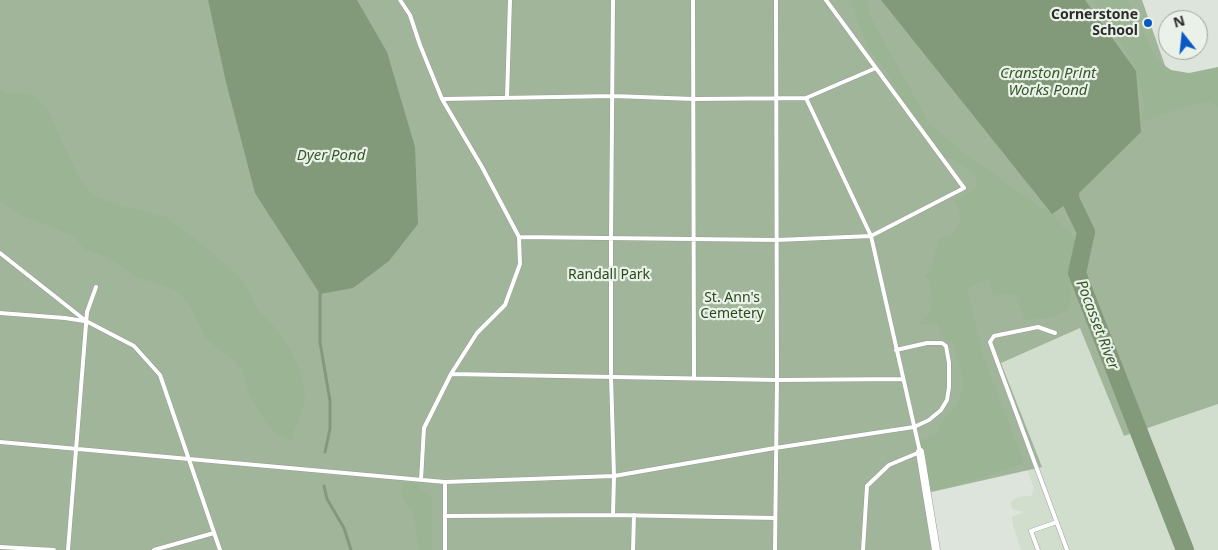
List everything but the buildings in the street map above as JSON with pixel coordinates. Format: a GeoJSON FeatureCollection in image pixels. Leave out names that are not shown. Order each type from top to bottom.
{"type":"FeatureCollection","features":[{"type":"Feature","properties":{"kind":"street"},"geometry":{"type":"LineString","coordinates":[[920,452],[936,550]]}},
{"type":"Feature","properties":{"kind":"lane"},"geometry":{"type":"LineString","coordinates":[[400,0],[410,15],[442,99],[482,167],[519,238],[520,264],[505,305],[477,333],[451,374],[424,428],[421,480]]}},
{"type":"Feature","properties":{"kind":"lane"},"geometry":{"type":"LineString","coordinates":[[508,98],[510,0]]}},
{"type":"Feature","properties":{"kind":"lane"},"geometry":{"type":"LineString","coordinates":[[613,515],[611,238],[614,0]]}},
{"type":"Feature","properties":{"kind":"lane"},"geometry":{"type":"LineString","coordinates":[[694,0],[694,378]]}},
{"type":"Feature","properties":{"kind":"lane"},"geometry":{"type":"LineString","coordinates":[[775,550],[777,380],[776,0]]}},
{"type":"Feature","properties":{"kind":"lane"},"geometry":{"type":"LineString","coordinates":[[519,238],[777,240],[871,236],[964,188],[826,0]]}},
{"type":"Feature","properties":{"kind":"lane"},"geometry":{"type":"LineString","coordinates":[[442,99],[613,96],[694,99],[806,98],[876,68]]}},
{"type":"Feature","properties":{"kind":"lane"},"geometry":{"type":"LineString","coordinates":[[806,98],[871,236],[920,452],[889,465],[867,486],[863,550]]}},
{"type":"Feature","properties":{"kind":"lane"},"geometry":{"type":"LineString","coordinates":[[0,253],[86,321],[134,346],[160,375],[220,550]]}},
{"type":"Feature","properties":{"kind":"lane"},"geometry":{"type":"LineString","coordinates":[[68,550],[86,321],[87,312],[96,287]]}},
{"type":"Feature","properties":{"kind":"lane"},"geometry":{"type":"LineString","coordinates":[[0,313],[86,321]]}},
{"type":"Feature","properties":{"kind":"lane"},"geometry":{"type":"LineString","coordinates":[[1055,333],[1038,327],[1021,329],[994,336],[990,342],[1068,550]]}},
{"type":"Feature","properties":{"kind":"lane"},"geometry":{"type":"LineString","coordinates":[[0,442],[445,482],[614,476],[775,448],[914,427],[929,420],[941,410],[947,400],[949,363],[946,346],[942,343],[927,343],[896,350]]}},
{"type":"Feature","properties":{"kind":"lane"},"geometry":{"type":"LineString","coordinates":[[451,374],[777,380],[903,379]]}},
{"type":"Feature","properties":{"kind":"lane"},"geometry":{"type":"LineString","coordinates":[[445,482],[445,550]]}},
{"type":"Feature","properties":{"kind":"lane"},"geometry":{"type":"LineString","coordinates":[[445,516],[634,515],[775,518]]}},
{"type":"Feature","properties":{"kind":"lane"},"geometry":{"type":"LineString","coordinates":[[633,550],[634,515]]}},
{"type":"Feature","properties":{"kind":"lane"},"geometry":{"type":"LineString","coordinates":[[1038,550],[1031,531],[1056,522]]}},
{"type":"Feature","properties":{"kind":"lane"},"geometry":{"type":"LineString","coordinates":[[154,550],[214,533]]}},
{"type":"Feature","properties":{"kind":"lane"},"geometry":{"type":"LineString","coordinates":[[0,547],[54,550]]}},
{"type":"Feature","properties":{"kind":"shaded area"},"geometry":{"type":"Polygon","coordinates":[[[850,0],[866,0],[872,20],[929,123],[968,157],[991,171],[1007,185],[1031,199],[1040,208],[1052,212],[1063,227],[1070,231],[1081,251],[1071,270],[1072,280],[1069,309],[1051,318],[1025,320],[1015,296],[1006,293],[993,296],[989,280],[981,281],[967,289],[984,359],[1024,463],[960,484],[926,492],[917,441],[937,434],[941,423],[958,404],[964,384],[953,343],[943,337],[937,323],[919,325],[931,310],[932,296],[929,278],[925,278],[925,275],[931,271],[938,239],[952,235],[960,223],[958,207],[954,201],[978,187],[974,173],[941,154],[926,142],[886,71],[868,48],[850,0]]]}},
{"type":"Feature","properties":{"kind":"shaded area"},"geometry":{"type":"Polygon","coordinates":[[[1092,0],[1127,0],[1157,60],[1171,70],[1189,73],[1218,67],[1218,107],[1210,102],[1187,106],[1141,122],[1145,106],[1136,67],[1104,15],[1092,0]]]}},
{"type":"Feature","properties":{"kind":"shaded area"},"geometry":{"type":"Polygon","coordinates":[[[0,90],[8,93],[30,94],[46,107],[80,179],[94,196],[122,206],[166,217],[210,251],[244,282],[259,311],[290,348],[300,371],[305,395],[302,411],[292,440],[277,434],[265,421],[250,396],[242,370],[235,361],[206,339],[189,305],[178,291],[137,277],[106,257],[84,249],[74,236],[26,217],[0,200],[0,90]]]}},
{"type":"Feature","properties":{"kind":"shaded area"},"geometry":{"type":"Polygon","coordinates":[[[1218,107],[1218,550],[1021,550],[1012,517],[1024,512],[1012,509],[1011,502],[1024,496],[1031,496],[1034,488],[984,359],[1218,107]]]}},
{"type":"Feature","properties":{"kind":"shaded area"},"geometry":{"type":"Polygon","coordinates":[[[404,483],[417,483],[420,490],[429,494],[432,500],[432,550],[419,550],[412,510],[401,491],[404,483]]]}},
{"type":"Feature","properties":{"kind":"green space","name":"Randall Park"},"geometry":{"type":"Polygon","coordinates":[[[0,0],[1142,0],[1158,46],[1158,60],[1163,60],[1168,74],[1218,85],[1218,404],[1124,436],[1080,328],[1001,363],[1042,467],[927,493],[936,550],[0,550],[0,0]]]}},
{"type":"Feature","properties":{"kind":"water","name":"Dyer Pond"},"geometry":{"type":"Polygon","coordinates":[[[208,0],[357,0],[387,52],[415,147],[418,224],[389,261],[353,288],[320,294],[255,193],[226,82],[208,0]]]}},
{"type":"Feature","properties":{"kind":"water","name":"Cranston Print Works Pond"},"geometry":{"type":"Polygon","coordinates":[[[881,0],[1085,0],[1136,71],[1141,132],[1071,201],[1052,214],[881,0]]]}},
{"type":"Feature","properties":{"kind":"waterway","name":"Pocasset River"},"geometry":{"type":"LineString","coordinates":[[1067,179],[1071,201],[1086,232],[1077,273],[1185,550]]}},
{"type":"Feature","properties":{"kind":"waterway"},"geometry":{"type":"LineString","coordinates":[[320,294],[320,342],[330,401],[330,429],[325,452]]}},
{"type":"Feature","properties":{"kind":"waterway"},"geometry":{"type":"LineString","coordinates":[[324,486],[327,499],[344,528],[351,550]]}},
{"type":"Feature","properties":{"kind":"place","name":"Cornerstone School"},"geometry":{"type":"Point","coordinates":[1148,23]}},
{"type":"Feature","properties":{"kind":"park label","name":"St. Ann's Cemetery"},"geometry":{"type":"Point","coordinates":[732,306]}}]}
